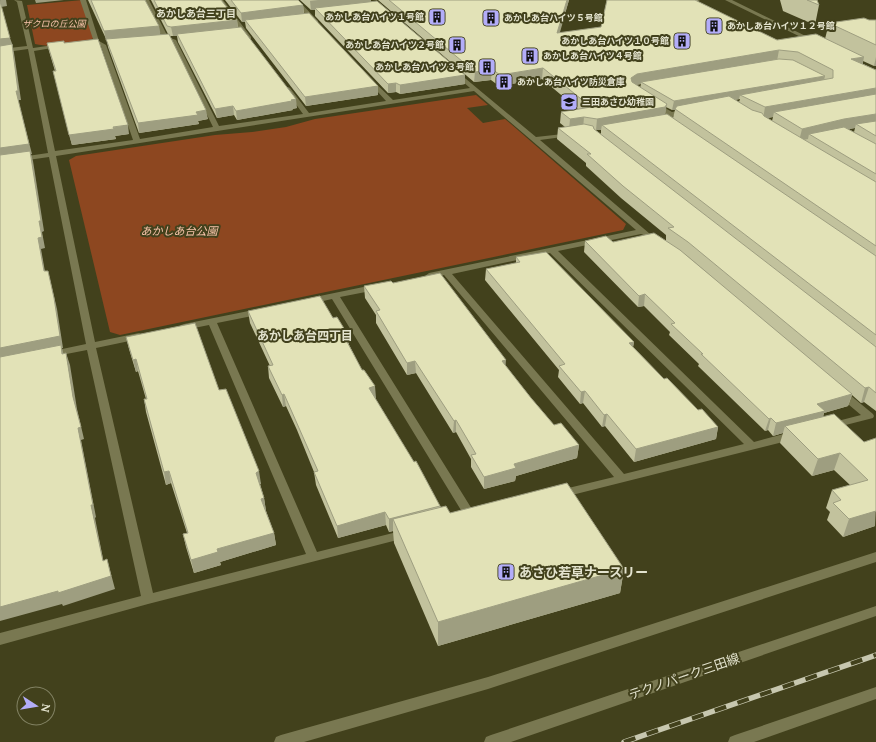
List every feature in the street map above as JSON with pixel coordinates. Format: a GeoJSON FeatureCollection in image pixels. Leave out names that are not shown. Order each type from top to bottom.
{"type":"FeatureCollection","features":[{"type":"Feature","properties":{"kind":"street"},"geometry":{"type":"LineString","coordinates":[[17,0],[19,1],[30,49],[91,346],[148,599]]}},
{"type":"Feature","properties":{"kind":"street"},"geometry":{"type":"LineString","coordinates":[[82,0],[137,141]]}},
{"type":"Feature","properties":{"kind":"street"},"geometry":{"type":"LineString","coordinates":[[146,0],[166,38]]}},
{"type":"Feature","properties":{"kind":"street"},"geometry":{"type":"LineString","coordinates":[[220,0],[254,45]]}},
{"type":"Feature","properties":{"kind":"street"},"geometry":{"type":"LineString","coordinates":[[295,0],[322,28]]}},
{"type":"Feature","properties":{"kind":"street"},"geometry":{"type":"LineString","coordinates":[[728,0],[821,45]]}},
{"type":"Feature","properties":{"kind":"street"},"geometry":{"type":"LineString","coordinates":[[240,26],[247,25]]}},
{"type":"Feature","properties":{"kind":"street"},"geometry":{"type":"LineString","coordinates":[[238,33],[245,32]]}},
{"type":"Feature","properties":{"kind":"street"},"geometry":{"type":"LineString","coordinates":[[158,39],[166,38],[180,40]]}},
{"type":"Feature","properties":{"kind":"street"},"geometry":{"type":"LineString","coordinates":[[173,40],[217,129]]}},
{"type":"Feature","properties":{"kind":"street"},"geometry":{"type":"LineString","coordinates":[[90,43],[111,45]]}},
{"type":"Feature","properties":{"kind":"street"},"geometry":{"type":"LineString","coordinates":[[0,51],[68,46]]}},
{"type":"Feature","properties":{"kind":"street"},"geometry":{"type":"LineString","coordinates":[[448,65],[642,231],[654,238]]}},
{"type":"Feature","properties":{"kind":"street"},"geometry":{"type":"LineString","coordinates":[[364,74],[391,102]]}},
{"type":"Feature","properties":{"kind":"street"},"geometry":{"type":"LineString","coordinates":[[283,83],[307,115]]}},
{"type":"Feature","properties":{"kind":"street"},"geometry":{"type":"LineString","coordinates":[[0,162],[476,89]]}},
{"type":"Feature","properties":{"kind":"street"},"geometry":{"type":"LineString","coordinates":[[646,98],[671,114],[692,110]]}},
{"type":"Feature","properties":{"kind":"street"},"geometry":{"type":"LineString","coordinates":[[667,124],[671,114]]}},
{"type":"Feature","properties":{"kind":"street"},"geometry":{"type":"LineString","coordinates":[[535,139],[575,133]]}},
{"type":"Feature","properties":{"kind":"street"},"geometry":{"type":"LineString","coordinates":[[417,279],[642,231]]}},
{"type":"Feature","properties":{"kind":"street"},"geometry":{"type":"LineString","coordinates":[[552,250],[752,446]]}},
{"type":"Feature","properties":{"kind":"street"},"geometry":{"type":"LineString","coordinates":[[447,272],[622,479]]}},
{"type":"Feature","properties":{"kind":"street"},"geometry":{"type":"LineString","coordinates":[[304,302],[387,285]]}},
{"type":"Feature","properties":{"kind":"street"},"geometry":{"type":"LineString","coordinates":[[335,296],[471,517]]}},
{"type":"Feature","properties":{"kind":"street"},"geometry":{"type":"LineString","coordinates":[[174,329],[274,309]]}},
{"type":"Feature","properties":{"kind":"street"},"geometry":{"type":"LineString","coordinates":[[212,322],[313,557]]}},
{"type":"Feature","properties":{"kind":"street"},"geometry":{"type":"LineString","coordinates":[[45,355],[152,334]]}},
{"type":"Feature","properties":{"kind":"street"},"geometry":{"type":"LineString","coordinates":[[546,498],[869,416],[833,386]]}},
{"type":"Feature","properties":{"kind":"street"},"geometry":{"type":"LineString","coordinates":[[456,521],[486,513]]}},
{"type":"Feature","properties":{"kind":"street"},"geometry":{"type":"LineString","coordinates":[[0,639],[148,599],[418,530]]}},
{"type":"Feature","properties":{"kind":"street"},"geometry":{"type":"LineString","coordinates":[[281,742],[488,683],[876,557]]}},
{"type":"Feature","properties":{"kind":"street","name":"テクノパーク三田線"},"geometry":{"type":"LineString","coordinates":[[492,742],[876,611]]}},
{"type":"Feature","properties":{"kind":"street"},"geometry":{"type":"LineString","coordinates":[[735,742],[876,693]]}},
{"type":"Feature","properties":{"kind":"green space","name":"ザクロの丘公園"},"geometry":{"type":"Polygon","coordinates":[[[83,0],[96,37],[82,42],[66,45],[49,46],[35,44],[27,5],[83,0]]]}},
{"type":"Feature","properties":{"kind":"green space","name":"あかしあ台公園"},"geometry":{"type":"Polygon","coordinates":[[[476,95],[488,105],[467,108],[483,123],[505,119],[626,224],[623,230],[120,335],[110,332],[69,160],[76,156],[215,135],[286,127],[315,119],[476,95]]]}},
{"type":"Feature","properties":{"kind":"building"},"geometry":{"type":"Polygon","coordinates":[[[91,0],[145,0],[159,26],[104,31],[91,0]]]}},
{"type":"Feature","properties":{"kind":"building"},"geometry":{"type":"Polygon","coordinates":[[[154,0],[221,0],[237,20],[171,27],[167,26],[154,0]]]}},
{"type":"Feature","properties":{"kind":"building"},"geometry":{"type":"Polygon","coordinates":[[[231,0],[298,0],[303,5],[241,13],[231,0]]]}},
{"type":"Feature","properties":{"kind":"building"},"geometry":{"type":"Polygon","coordinates":[[[389,0],[567,0],[557,33],[601,27],[607,0],[695,0],[777,40],[816,34],[864,57],[851,59],[876,70],[876,88],[765,107],[740,95],[833,78],[833,70],[798,52],[779,50],[637,74],[631,78],[632,82],[667,104],[665,107],[597,119],[584,117],[570,119],[561,112],[591,107],[543,68],[500,75],[492,69],[475,72],[389,0]]]}},
{"type":"Feature","properties":{"kind":"building"},"geometry":{"type":"Polygon","coordinates":[[[807,0],[817,0],[819,5],[807,0]]]}},
{"type":"Feature","properties":{"kind":"building"},"geometry":{"type":"Polygon","coordinates":[[[0,1],[10,38],[0,39],[0,1]]]}},
{"type":"Feature","properties":{"kind":"building"},"geometry":{"type":"Polygon","coordinates":[[[377,1],[465,75],[400,85],[396,83],[388,84],[315,8],[377,1]]]}},
{"type":"Feature","properties":{"kind":"building"},"geometry":{"type":"Polygon","coordinates":[[[309,13],[378,86],[305,97],[245,20],[309,13]]]}},
{"type":"Feature","properties":{"kind":"building"},"geometry":{"type":"Polygon","coordinates":[[[864,18],[876,20],[876,45],[829,23],[864,18]]]}},
{"type":"Feature","properties":{"kind":"building"},"geometry":{"type":"Polygon","coordinates":[[[241,27],[296,99],[236,111],[233,106],[215,109],[177,34],[241,27]]]}},
{"type":"Feature","properties":{"kind":"building"},"geometry":{"type":"Polygon","coordinates":[[[169,34],[206,110],[196,112],[198,115],[138,123],[106,39],[169,34]]]}},
{"type":"Feature","properties":{"kind":"building"},"geometry":{"type":"Polygon","coordinates":[[[98,39],[128,125],[113,127],[114,129],[69,135],[53,71],[56,71],[47,43],[64,41],[64,43],[98,39]]]}},
{"type":"Feature","properties":{"kind":"building"},"geometry":{"type":"Polygon","coordinates":[[[12,44],[18,91],[16,91],[29,144],[0,148],[0,46],[12,44]]]}},
{"type":"Feature","properties":{"kind":"building"},"geometry":{"type":"Polygon","coordinates":[[[779,59],[793,60],[825,76],[674,101],[641,82],[779,59]]]}},
{"type":"Feature","properties":{"kind":"building"},"geometry":{"type":"Polygon","coordinates":[[[876,94],[876,114],[844,119],[802,129],[774,112],[876,94]]]}},
{"type":"Feature","properties":{"kind":"building"},"geometry":{"type":"Polygon","coordinates":[[[729,96],[752,110],[762,113],[764,116],[876,182],[876,246],[675,109],[677,106],[729,96]]]}},
{"type":"Feature","properties":{"kind":"building"},"geometry":{"type":"Polygon","coordinates":[[[667,114],[876,256],[876,335],[602,125],[667,114]]]}},
{"type":"Feature","properties":{"kind":"building"},"geometry":{"type":"Polygon","coordinates":[[[876,121],[876,136],[856,124],[876,121]]]}},
{"type":"Feature","properties":{"kind":"building"},"geometry":{"type":"Polygon","coordinates":[[[584,124],[593,126],[594,129],[876,347],[876,393],[869,387],[865,388],[688,242],[668,228],[674,227],[623,186],[587,154],[591,154],[558,128],[584,124]]]}},
{"type":"Feature","properties":{"kind":"building"},"geometry":{"type":"Polygon","coordinates":[[[844,127],[876,144],[876,174],[809,134],[844,127]]]}},
{"type":"Feature","properties":{"kind":"building"},"geometry":{"type":"Polygon","coordinates":[[[30,151],[41,221],[39,221],[42,237],[38,238],[44,271],[48,271],[60,336],[0,348],[0,155],[30,151]]]}},
{"type":"Feature","properties":{"kind":"building"},"geometry":{"type":"Polygon","coordinates":[[[654,233],[680,250],[852,394],[817,404],[825,411],[776,423],[771,418],[769,419],[671,324],[675,323],[645,294],[639,296],[585,241],[606,236],[613,242],[654,233]]]}},
{"type":"Feature","properties":{"kind":"building"},"geometry":{"type":"Polygon","coordinates":[[[546,252],[634,342],[629,343],[664,379],[667,378],[698,410],[702,409],[718,427],[636,449],[607,414],[604,415],[585,391],[581,392],[559,366],[565,364],[486,269],[520,262],[516,257],[546,252]]]}},
{"type":"Feature","properties":{"kind":"building"},"geometry":{"type":"Polygon","coordinates":[[[440,273],[506,360],[502,361],[531,398],[554,425],[561,423],[579,445],[514,464],[516,468],[484,477],[471,455],[476,454],[456,420],[454,421],[415,361],[407,363],[376,311],[380,310],[364,286],[391,281],[393,283],[440,273]]]}},
{"type":"Feature","properties":{"kind":"building"},"geometry":{"type":"Polygon","coordinates":[[[320,296],[333,318],[337,317],[348,335],[344,336],[362,370],[364,370],[375,386],[369,388],[414,462],[416,461],[440,506],[389,519],[385,512],[337,526],[314,472],[318,471],[284,394],[282,395],[268,366],[273,365],[248,311],[320,296]]]}},
{"type":"Feature","properties":{"kind":"building"},"geometry":{"type":"Polygon","coordinates":[[[195,323],[219,390],[226,389],[259,471],[256,473],[264,498],[261,499],[274,533],[217,549],[218,552],[191,560],[183,534],[188,533],[169,471],[164,472],[144,399],[147,399],[136,359],[133,360],[126,337],[195,323]]]}},
{"type":"Feature","properties":{"kind":"building"},"geometry":{"type":"Polygon","coordinates":[[[61,345],[62,354],[66,353],[73,397],[81,427],[78,428],[93,505],[91,505],[103,561],[107,559],[111,576],[58,593],[58,591],[0,607],[0,357],[61,345]]]}},
{"type":"Feature","properties":{"kind":"building"},"geometry":{"type":"Polygon","coordinates":[[[834,414],[864,442],[876,438],[876,511],[849,519],[833,503],[841,500],[832,490],[868,480],[840,453],[818,459],[785,426],[834,414]]]}},
{"type":"Feature","properties":{"kind":"building","name":"あさひ若草ナースリー"},"geometry":{"type":"Polygon","coordinates":[[[567,483],[624,569],[438,622],[393,519],[446,506],[450,513],[567,483]]]}},
{"type":"Feature","properties":{"kind":"railway"},"geometry":{"type":"LineString","coordinates":[[624,742],[876,655]]}},
{"type":"Feature","properties":{"kind":"place","name":"あかしあ台ハイツ１号館"},"geometry":{"type":"Point","coordinates":[437,17]}},
{"type":"Feature","properties":{"kind":"place","name":"あかしあ台ハイツ５号館"},"geometry":{"type":"Point","coordinates":[491,18]}},
{"type":"Feature","properties":{"kind":"place","name":"あかしあ台ハイツ１２号館"},"geometry":{"type":"Point","coordinates":[714,26]}},
{"type":"Feature","properties":{"kind":"place","name":"あかしあ台ハイツ１０号館"},"geometry":{"type":"Point","coordinates":[682,41]}},
{"type":"Feature","properties":{"kind":"place","name":"あかしあ台ハイツ２号館"},"geometry":{"type":"Point","coordinates":[457,45]}},
{"type":"Feature","properties":{"kind":"place","name":"あかしあ台ハイツ４号館"},"geometry":{"type":"Point","coordinates":[530,56]}},
{"type":"Feature","properties":{"kind":"place","name":"あかしあ台ハイツ３号館"},"geometry":{"type":"Point","coordinates":[487,67]}},
{"type":"Feature","properties":{"kind":"place","name":"あかしあ台ハイツ防災倉庫"},"geometry":{"type":"Point","coordinates":[504,82]}},
{"type":"Feature","properties":{"kind":"place","name":"三田あさひ幼稚園"},"geometry":{"type":"Point","coordinates":[569,102]}},
{"type":"Feature","properties":{"kind":"place","name":"あさひ若草ナースリー"},"geometry":{"type":"Point","coordinates":[506,572]}},
{"type":"Feature","properties":{"kind":"district","name":"あかしあ台三丁目"},"geometry":{"type":"Point","coordinates":[196,13]}},
{"type":"Feature","properties":{"kind":"district","name":"あかしあ台四丁目"},"geometry":{"type":"Point","coordinates":[305,336]}}]}
